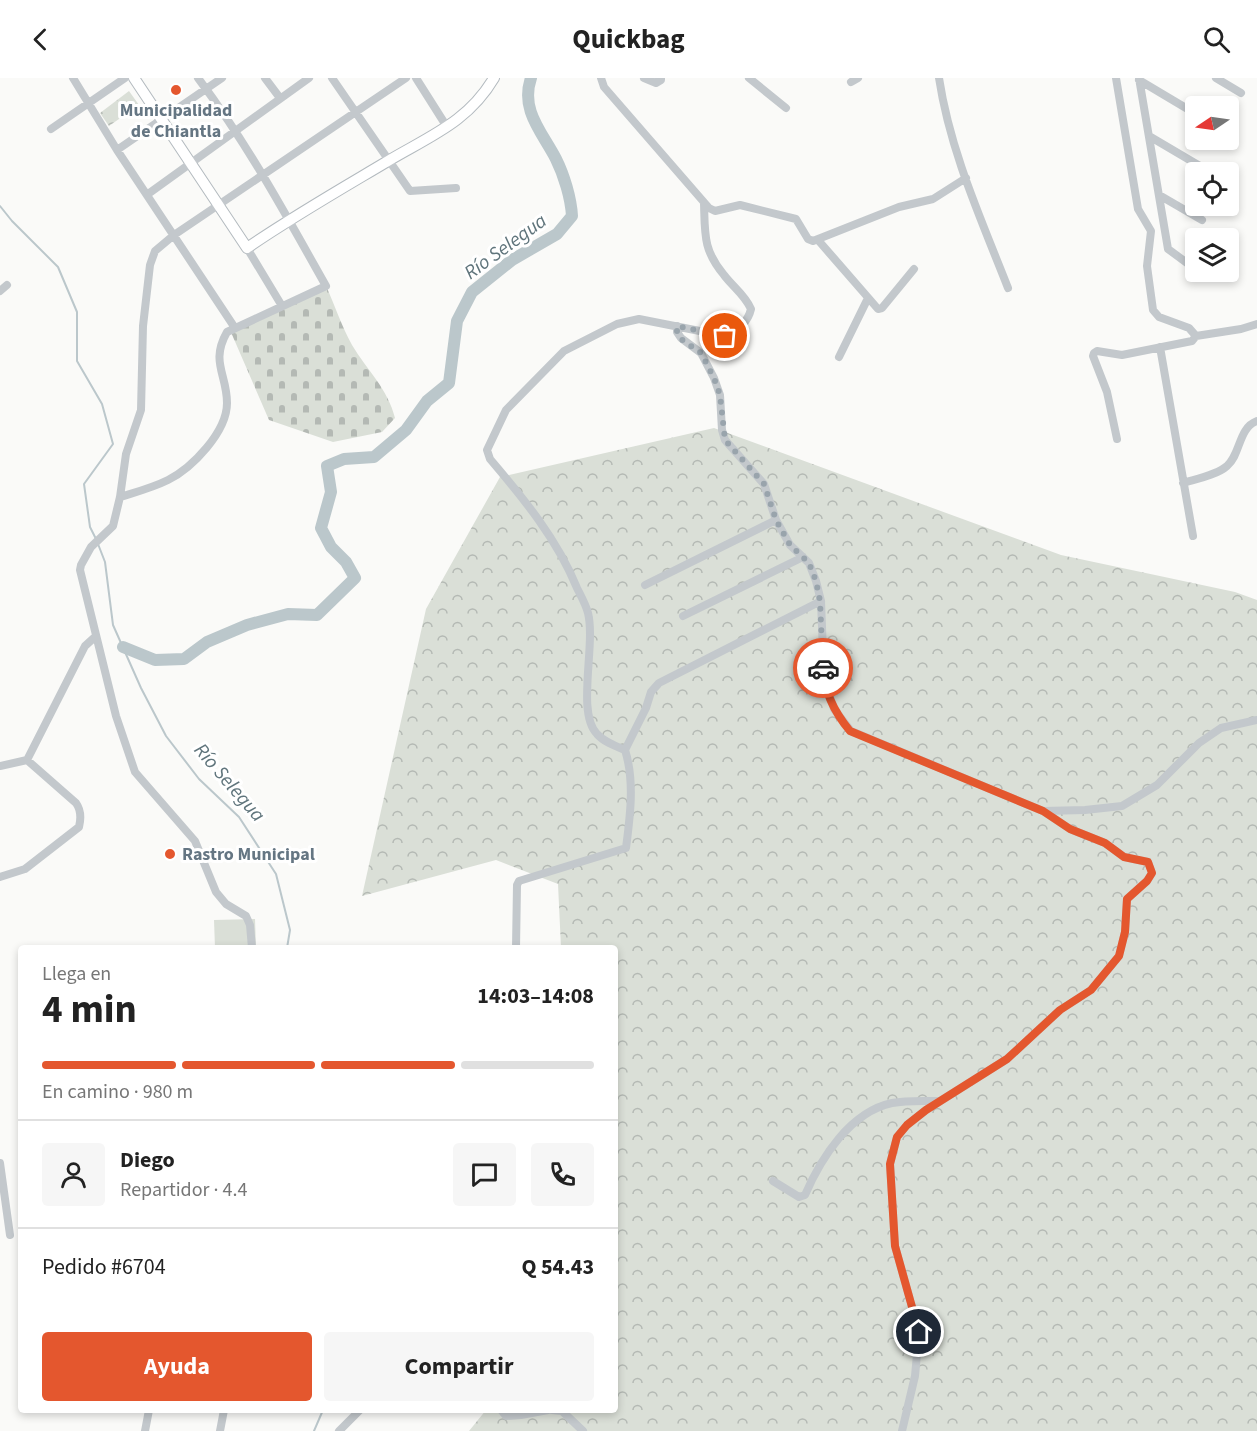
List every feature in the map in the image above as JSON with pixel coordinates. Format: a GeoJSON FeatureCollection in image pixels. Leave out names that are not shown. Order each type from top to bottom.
{"type":"FeatureCollection","features":[{"type":"Feature","properties":{"kind":"main road"},"geometry":{"type":"LineString","coordinates":[[134,78],[247,248],[447,127],[474,107],[484,96],[494,78]]}},
{"type":"Feature","properties":{"kind":"street"},"geometry":{"type":"LineString","coordinates":[[73,78],[117,150],[235,328]]}},
{"type":"Feature","properties":{"kind":"street"},"geometry":{"type":"LineString","coordinates":[[51,129],[125,78]]}},
{"type":"Feature","properties":{"kind":"street"},"geometry":{"type":"LineString","coordinates":[[120,497],[170,479],[219,433],[227,402],[218,355],[227,332],[326,286],[262,174],[198,78]]}},
{"type":"Feature","properties":{"kind":"street"},"geometry":{"type":"LineString","coordinates":[[117,150],[222,78]]}},
{"type":"Feature","properties":{"kind":"street"},"geometry":{"type":"LineString","coordinates":[[265,78],[280,98]]}},
{"type":"Feature","properties":{"kind":"street"},"geometry":{"type":"LineString","coordinates":[[148,194],[309,78]]}},
{"type":"Feature","properties":{"kind":"street"},"geometry":{"type":"LineString","coordinates":[[332,78],[357,111],[410,191],[456,188]]}},
{"type":"Feature","properties":{"kind":"street"},"geometry":{"type":"LineString","coordinates":[[252,945],[250,925],[246,916],[226,904],[216,892],[195,842],[135,772],[116,716],[80,570],[91,547],[113,526],[126,454],[141,410],[143,326],[150,265],[155,251],[174,235],[262,174],[406,78]]}},
{"type":"Feature","properties":{"kind":"street"},"geometry":{"type":"LineString","coordinates":[[416,78],[447,127]]}},
{"type":"Feature","properties":{"kind":"street"},"geometry":{"type":"LineString","coordinates":[[601,78],[604,87],[704,203],[715,211],[740,205],[796,219],[808,239],[818,240],[899,207],[933,199],[966,178]]}},
{"type":"Feature","properties":{"kind":"street"},"geometry":{"type":"LineString","coordinates":[[644,78],[656,83],[661,78]]}},
{"type":"Feature","properties":{"kind":"street"},"geometry":{"type":"LineString","coordinates":[[749,78],[786,108]]}},
{"type":"Feature","properties":{"kind":"street"},"geometry":{"type":"LineString","coordinates":[[939,78],[945,118],[953,144],[1008,288]]}},
{"type":"Feature","properties":{"kind":"street"},"geometry":{"type":"LineString","coordinates":[[1116,78],[1138,209],[1151,231],[1147,267],[1153,310],[1159,317],[1189,328],[1196,336]]}},
{"type":"Feature","properties":{"kind":"street"},"geometry":{"type":"LineString","coordinates":[[1216,78],[1241,93]]}},
{"type":"Feature","properties":{"kind":"street"},"geometry":{"type":"LineString","coordinates":[[1139,79],[1185,107]]}},
{"type":"Feature","properties":{"kind":"street"},"geometry":{"type":"LineString","coordinates":[[1139,79],[1168,249],[1185,261]]}},
{"type":"Feature","properties":{"kind":"street"},"geometry":{"type":"LineString","coordinates":[[1149,136],[1193,162]]}},
{"type":"Feature","properties":{"kind":"street"},"geometry":{"type":"LineString","coordinates":[[1159,195],[1202,220]]}},
{"type":"Feature","properties":{"kind":"street"},"geometry":{"type":"LineString","coordinates":[[625,750],[610,744],[596,734],[590,721],[586,707],[591,659],[588,614],[567,562],[529,504],[490,459],[488,450],[506,410],[564,351],[617,324],[639,318],[725,336],[736,332],[750,315],[751,309],[747,300],[724,275],[707,249],[704,203]]}},
{"type":"Feature","properties":{"kind":"street"},"geometry":{"type":"LineString","coordinates":[[818,240],[878,309],[882,308],[914,269]]}},
{"type":"Feature","properties":{"kind":"street"},"geometry":{"type":"LineString","coordinates":[[247,248],[282,306]]}},
{"type":"Feature","properties":{"kind":"street"},"geometry":{"type":"LineString","coordinates":[[839,357],[868,298]]}},
{"type":"Feature","properties":{"kind":"street"},"geometry":{"type":"LineString","coordinates":[[1117,439],[1107,392],[1093,356],[1094,353],[1097,351],[1122,355],[1192,341],[1196,336],[1241,329],[1257,324]]}},
{"type":"Feature","properties":{"kind":"street"},"geometry":{"type":"LineString","coordinates":[[677,326],[681,339],[701,353],[709,365],[720,395],[725,440],[764,484],[776,520],[790,545],[809,563],[813,572],[820,601],[824,679],[834,709],[850,731],[1043,811],[1070,829],[1105,843],[1124,857],[1148,862],[1152,873],[1147,881],[1127,899],[1125,932],[1119,956],[1091,990],[1060,1010],[1007,1059],[926,1110],[907,1125],[897,1137],[890,1164],[895,1246],[919,1332],[915,1376],[902,1431]]}},
{"type":"Feature","properties":{"kind":"street"},"geometry":{"type":"LineString","coordinates":[[1160,347],[1193,536]]}},
{"type":"Feature","properties":{"kind":"street"},"geometry":{"type":"LineString","coordinates":[[1183,483],[1225,468],[1230,463],[1248,426],[1257,421]]}},
{"type":"Feature","properties":{"kind":"street"},"geometry":{"type":"LineString","coordinates":[[645,585],[776,520]]}},
{"type":"Feature","properties":{"kind":"street"},"geometry":{"type":"LineString","coordinates":[[684,616],[803,557]]}},
{"type":"Feature","properties":{"kind":"street"},"geometry":{"type":"LineString","coordinates":[[516,945],[517,885],[519,881],[626,848],[630,764],[625,750],[646,708],[651,692],[658,683],[820,601]]}},
{"type":"Feature","properties":{"kind":"street"},"geometry":{"type":"LineString","coordinates":[[27,760],[85,646],[96,636]]}},
{"type":"Feature","properties":{"kind":"street"},"geometry":{"type":"LineString","coordinates":[[1043,811],[1122,806],[1157,785],[1199,743],[1221,728],[1257,720]]}},
{"type":"Feature","properties":{"kind":"street"},"geometry":{"type":"LineString","coordinates":[[0,766],[27,760]]}},
{"type":"Feature","properties":{"kind":"street"},"geometry":{"type":"LineString","coordinates":[[0,877],[25,869],[79,827],[80,811],[76,802],[27,760]]}},
{"type":"Feature","properties":{"kind":"street"},"geometry":{"type":"LineString","coordinates":[[773,1181],[799,1197],[805,1195],[827,1154],[853,1124],[872,1110],[892,1103],[942,1101]]}},
{"type":"Feature","properties":{"kind":"street"},"geometry":{"type":"LineString","coordinates":[[0,1163],[10,1235]]}},
{"type":"Feature","properties":{"kind":"street"},"geometry":{"type":"LineString","coordinates":[[145,1431],[148,1413]]}},
{"type":"Feature","properties":{"kind":"street"},"geometry":{"type":"LineString","coordinates":[[220,1431],[223,1413]]}},
{"type":"Feature","properties":{"kind":"street"},"geometry":{"type":"LineString","coordinates":[[342,1430],[357,1413]]}},
{"type":"Feature","properties":{"kind":"street"},"geometry":{"type":"LineString","coordinates":[[504,1413],[506,1416],[533,1413]]}},
{"type":"Feature","properties":{"kind":"street"},"geometry":{"type":"LineString","coordinates":[[564,1413],[583,1431]]}},
{"type":"Feature","properties":{"kind":"green space"},"geometry":{"type":"Polygon","coordinates":[[[129,91],[139,105],[109,126],[100,113],[129,91]]]}},
{"type":"Feature","properties":{"kind":"green space"},"geometry":{"type":"Polygon","coordinates":[[[327,288],[352,345],[392,408],[395,418],[382,432],[333,442],[269,420],[230,330],[327,288]]]}},
{"type":"Feature","properties":{"kind":"green space"},"geometry":{"type":"Polygon","coordinates":[[[714,428],[1061,555],[1235,592],[1257,600],[1257,1431],[469,1431],[484,1413],[618,1413],[618,945],[561,945],[558,884],[496,860],[362,896],[426,609],[500,477],[714,428]]]}},
{"type":"Feature","properties":{"kind":"green space"},"geometry":{"type":"Polygon","coordinates":[[[255,919],[256,945],[215,945],[214,920],[255,919]]]}},
{"type":"Feature","properties":{"kind":"waterway","name":"Río Selegua"},"geometry":{"type":"LineString","coordinates":[[123,647],[155,660],[184,659],[207,642],[247,625],[288,614],[317,615],[355,578],[346,562],[331,547],[321,528],[331,492],[327,466],[344,459],[374,457],[406,430],[427,401],[449,383],[457,321],[472,292],[512,260],[557,234],[572,216],[569,194],[562,172],[530,111],[528,90],[531,78]]}},
{"type":"Feature","properties":{"kind":"waterway","name":"Río Selegua"},"geometry":{"type":"LineString","coordinates":[[0,206],[58,267],[77,312],[77,361],[102,404],[113,444],[84,484],[90,527],[96,539]]}},
{"type":"Feature","properties":{"kind":"waterway","name":"Río Selegua"},"geometry":{"type":"LineString","coordinates":[[98,544],[105,562],[113,625],[141,688],[166,736],[199,779],[239,817],[276,874],[290,930],[288,945]]}},
{"type":"Feature","properties":{"kind":"waterway","name":"Río Selegua"},"geometry":{"type":"LineString","coordinates":[[314,1431],[322,1413]]}},
{"type":"Feature","properties":{"kind":"way so far"},"geometry":{"type":"LineString","coordinates":[[725,336],[677,326],[681,339],[701,353],[709,365],[720,395],[722,430],[725,440],[764,484],[776,520],[790,545],[809,563],[820,601],[823,668]]}},
{"type":"Feature","properties":{"kind":"place","name":"Municipalidad de Chiantla"},"geometry":{"type":"Point","coordinates":[176,90]}},
{"type":"Feature","properties":{"kind":"place","name":"Rastro Municipal"},"geometry":{"type":"Point","coordinates":[170,854]}},
{"type":"Feature","properties":{"kind":"route"},"geometry":{"type":"LineString","coordinates":[[823,668],[824,679],[834,709],[850,731],[1043,811],[1070,829],[1105,843],[1124,857],[1148,862],[1152,873],[1147,881],[1127,899],[1126,925],[1119,956],[1091,990],[1060,1010],[1007,1059],[926,1110],[907,1125],[897,1137],[890,1164],[895,1246],[919,1332]]}}]}
